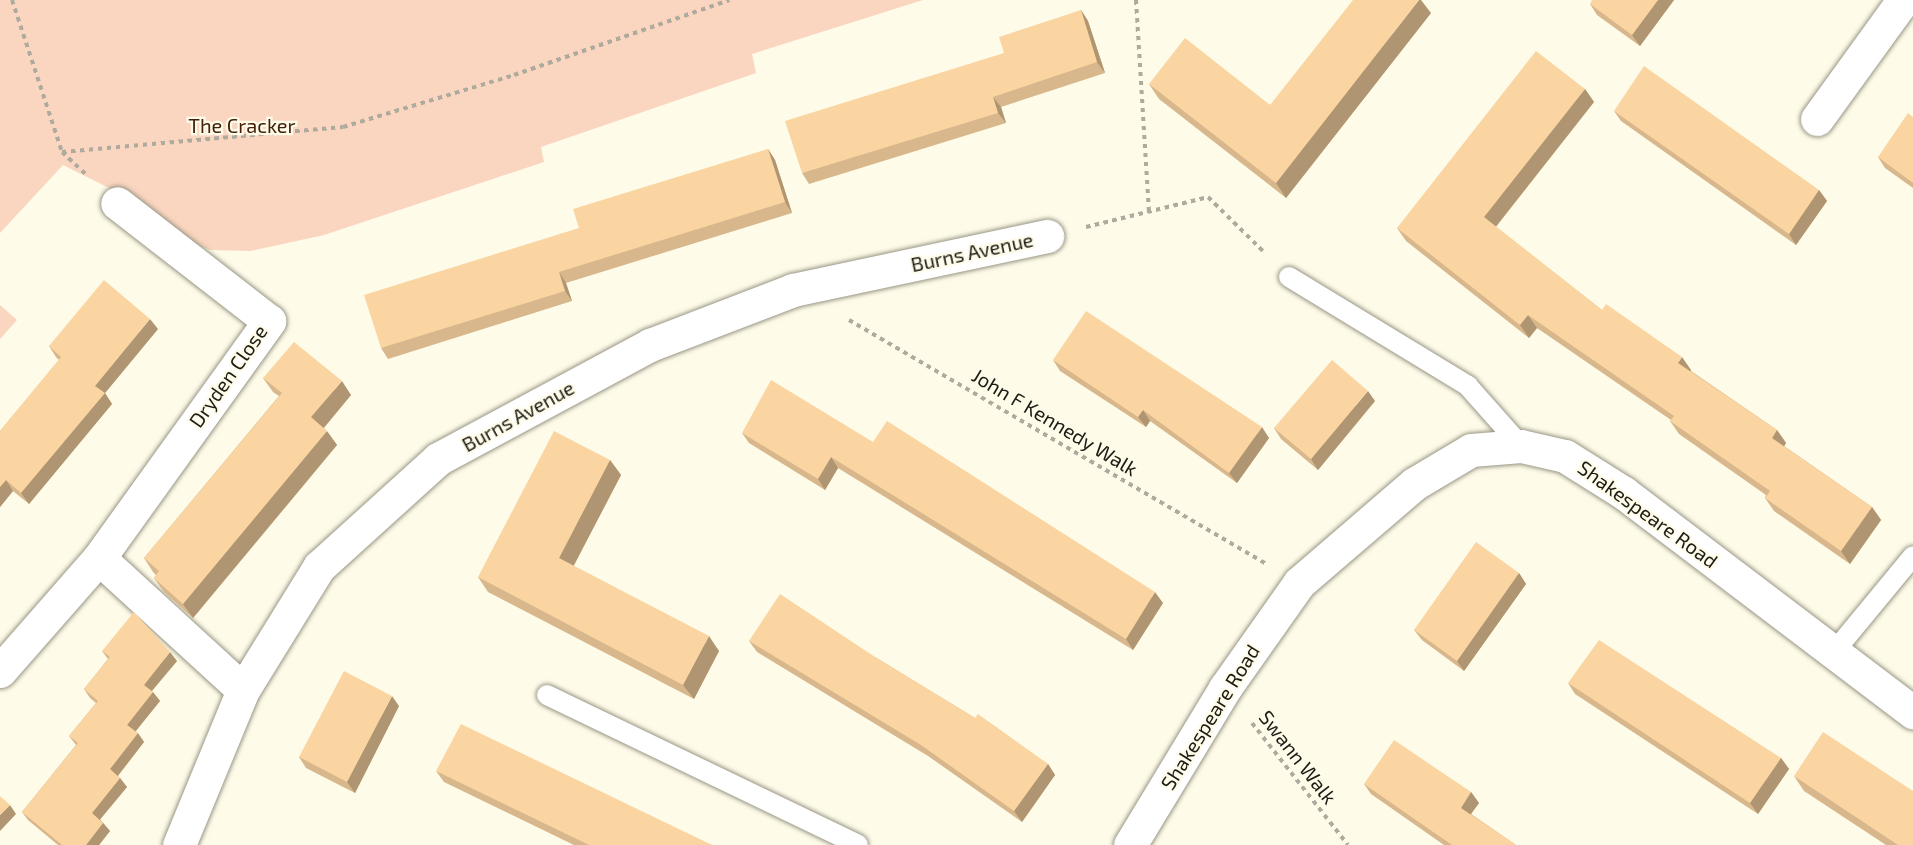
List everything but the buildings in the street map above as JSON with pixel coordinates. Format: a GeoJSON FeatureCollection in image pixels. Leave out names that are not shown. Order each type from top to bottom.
{"type":"FeatureCollection","features":[{"type":"Feature","properties":{"kind":"street"},"geometry":{"type":"LineString","coordinates":[[1816,119],[1903,0]]}},
{"type":"Feature","properties":{"kind":"street","name":"Dryden Close"},"geometry":{"type":"LineString","coordinates":[[0,671],[99,558],[269,321],[117,203]]}},
{"type":"Feature","properties":{"kind":"street","name":"Burns Avenue"},"geometry":{"type":"LineString","coordinates":[[178,845],[243,690],[319,567],[438,459],[650,345],[793,290],[1047,236]]}},
{"type":"Feature","properties":{"kind":"street","name":"Shakespeare Road"},"geometry":{"type":"LineString","coordinates":[[1130,845],[1225,688],[1299,584],[1414,483],[1471,450],[1521,446],[1565,456],[1624,493],[1913,711]]}},
{"type":"Feature","properties":{"kind":"street"},"geometry":{"type":"LineString","coordinates":[[99,558],[243,690]]}},
{"type":"Feature","properties":{"kind":"lane"},"geometry":{"type":"LineString","coordinates":[[1289,277],[1468,386],[1521,446]]}},
{"type":"Feature","properties":{"kind":"lane"},"geometry":{"type":"LineString","coordinates":[[1834,652],[1913,556]]}},
{"type":"Feature","properties":{"kind":"lane"},"geometry":{"type":"LineString","coordinates":[[547,695],[858,845]]}},
{"type":"Feature","properties":{"kind":"path"},"geometry":{"type":"LineString","coordinates":[[12,0],[62,152],[117,203]]}},
{"type":"Feature","properties":{"kind":"path"},"geometry":{"type":"LineString","coordinates":[[62,152],[343,127],[514,75],[729,0]]}},
{"type":"Feature","properties":{"kind":"path"},"geometry":{"type":"LineString","coordinates":[[1136,0],[1149,211]]}},
{"type":"Feature","properties":{"kind":"path"},"geometry":{"type":"LineString","coordinates":[[1047,236],[1208,197],[1289,277]]}},
{"type":"Feature","properties":{"kind":"path","name":"John F Kennedy Walk"},"geometry":{"type":"LineString","coordinates":[[793,290],[884,338],[1299,584]]}},
{"type":"Feature","properties":{"kind":"path","name":"Swann Walk"},"geometry":{"type":"LineString","coordinates":[[1225,688],[1348,845]]}},
{"type":"Feature","properties":{"kind":"green space","name":"The Cracker"},"geometry":{"type":"Polygon","coordinates":[[[0,0],[923,0],[752,54],[756,73],[541,147],[544,162],[324,235],[250,251],[210,250],[177,237],[127,197],[63,165],[0,233],[0,0]]]}},
{"type":"Feature","properties":{"kind":"green space"},"geometry":{"type":"Polygon","coordinates":[[[0,305],[17,320],[0,339],[0,305]]]}}]}
